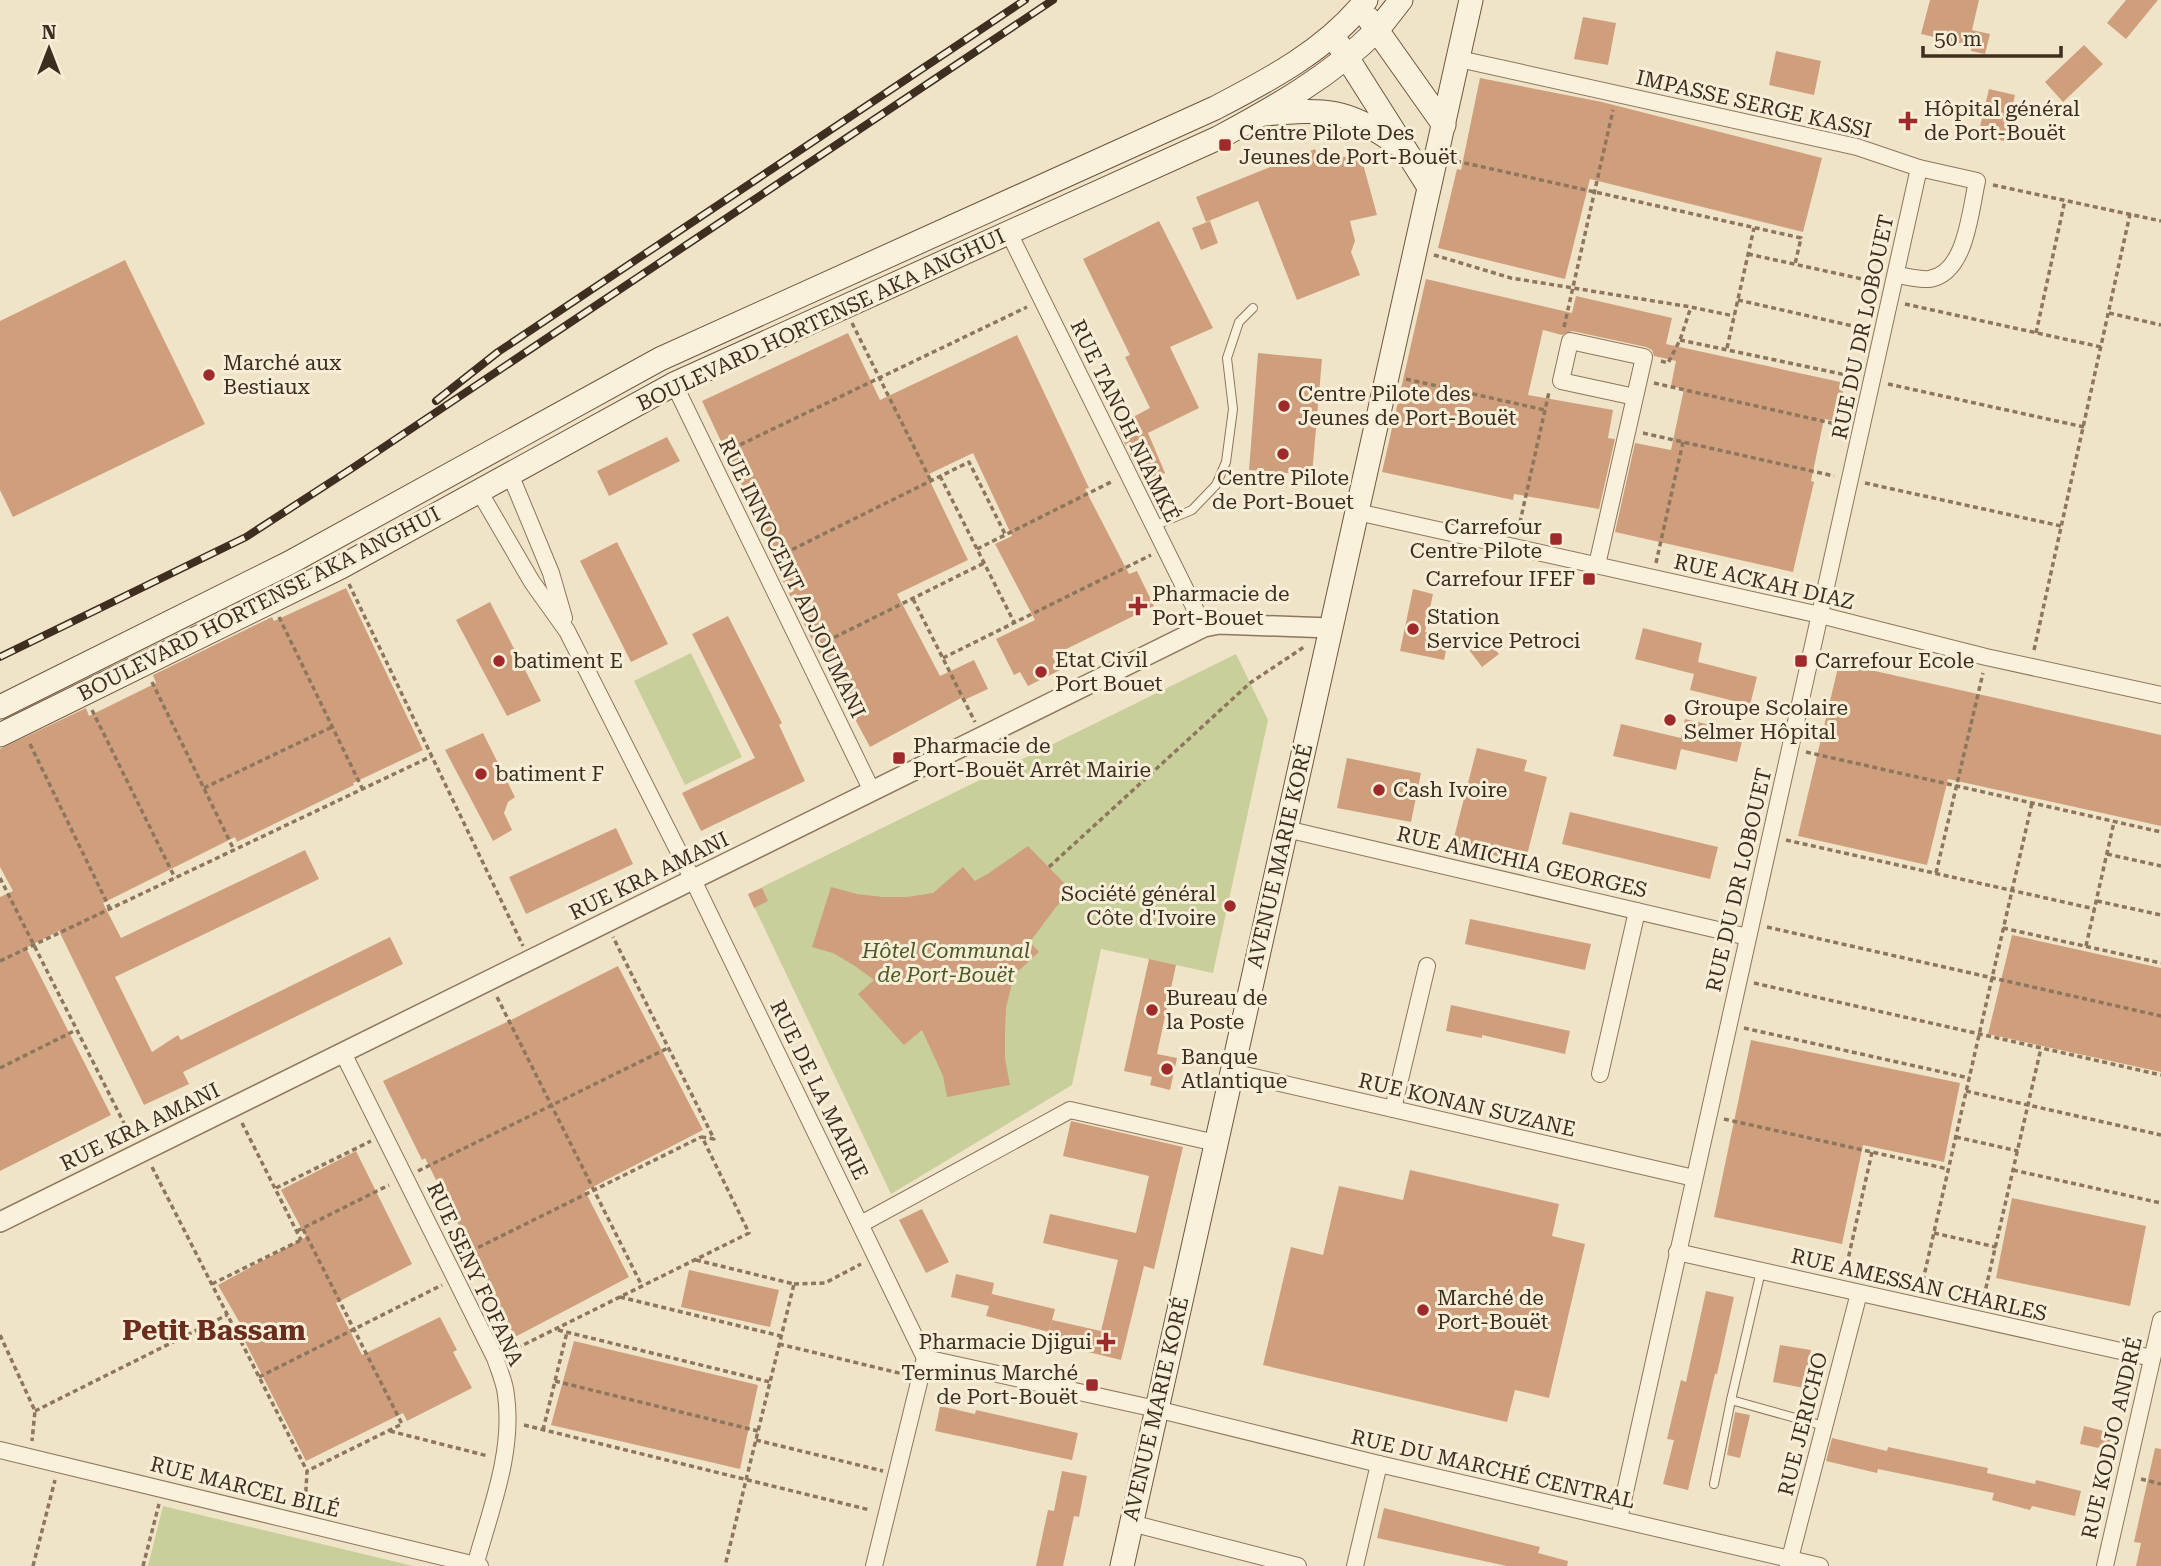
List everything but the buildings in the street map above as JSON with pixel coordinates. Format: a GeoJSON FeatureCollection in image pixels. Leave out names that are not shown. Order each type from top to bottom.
{"type":"FeatureCollection","features":[{"type":"Feature","properties":{"kind":"main road","name":"BOULEVARD HORTENSE AKA ANGHUI"},"geometry":{"type":"LineString","coordinates":[[10,730],[272,603],[674,384],[1218,138],[1262,114],[1346,57],[1377,29],[1401,0]]}},
{"type":"Feature","properties":{"kind":"main road","name":"AVENUE MARIE KORÉ"},"geometry":{"type":"LineString","coordinates":[[1122,1566],[1471,0]]}},
{"type":"Feature","properties":{"kind":"main road","name":"BOULEVARD HORTENSE AKA ANGHUI"},"geometry":{"type":"LineString","coordinates":[[0,707],[289,563],[660,359],[1215,108],[1284,70],[1332,35],[1364,3]]}},
{"type":"Feature","properties":{"kind":"main road"},"geometry":{"type":"LineString","coordinates":[[1364,3],[1377,29],[1444,125]]}},
{"type":"Feature","properties":{"kind":"main road"},"geometry":{"type":"LineString","coordinates":[[1332,35],[1429,187]]}},
{"type":"Feature","properties":{"kind":"main road"},"geometry":{"type":"LineString","coordinates":[[1262,114],[1311,110],[1353,117],[1372,126],[1406,151]]}},
{"type":"Feature","properties":{"kind":"street","name":"IMPASSE SERGE KASSI"},"geometry":{"type":"LineString","coordinates":[[1459,59],[1857,147],[1919,168],[1977,181]]}},
{"type":"Feature","properties":{"kind":"street","name":"RUE DU DR LOBOUET"},"geometry":{"type":"LineString","coordinates":[[1619,1519],[1919,168]]}},
{"type":"Feature","properties":{"kind":"street"},"geometry":{"type":"LineString","coordinates":[[1893,287],[1940,276],[1951,269],[1959,257],[1977,181]]}},
{"type":"Feature","properties":{"kind":"street","name":"RUE TANOH NIAMKÉ"},"geometry":{"type":"LineString","coordinates":[[1009,233],[1204,627]]}},
{"type":"Feature","properties":{"kind":"street"},"geometry":{"type":"LineString","coordinates":[[1597,565],[1644,358],[1570,341],[1561,380],[1635,397]]}},
{"type":"Feature","properties":{"kind":"street","name":"RUE INNOCENT ADJOUMANI"},"geometry":{"type":"LineString","coordinates":[[674,384],[872,791]]}},
{"type":"Feature","properties":{"kind":"street","name":"RUE DE LA MAIRIE"},"geometry":{"type":"LineString","coordinates":[[510,474],[551,573],[568,631]]}},
{"type":"Feature","properties":{"kind":"street","name":"RUE DE LA MAIRIE"},"geometry":{"type":"LineString","coordinates":[[479,491],[532,582],[568,631],[693,880],[925,1358]]}},
{"type":"Feature","properties":{"kind":"street","name":"RUE ACKAH DIAZ"},"geometry":{"type":"LineString","coordinates":[[1357,512],[1820,615],[1986,657],[2161,695]]}},
{"type":"Feature","properties":{"kind":"street","name":"RUE KRA AMANI"},"geometry":{"type":"LineString","coordinates":[[0,1222],[1204,627],[1219,624],[1331,628]]}},
{"type":"Feature","properties":{"kind":"street","name":"RUE AMICHIA GEORGES"},"geometry":{"type":"LineString","coordinates":[[1286,829],[1637,911],[1750,930]]}},
{"type":"Feature","properties":{"kind":"street"},"geometry":{"type":"LineString","coordinates":[[1600,1074],[1637,911]]}},
{"type":"Feature","properties":{"kind":"street"},"geometry":{"type":"LineString","coordinates":[[1393,1109],[1427,966]]}},
{"type":"Feature","properties":{"kind":"street","name":"RUE SENY FOFANA"},"geometry":{"type":"LineString","coordinates":[[343,1053],[449,1262],[495,1359],[506,1392],[508,1422],[504,1460],[477,1566]]}},
{"type":"Feature","properties":{"kind":"street","name":"RUE KONAN SUZANE"},"geometry":{"type":"LineString","coordinates":[[1232,1072],[1694,1178]]}},
{"type":"Feature","properties":{"kind":"street"},"geometry":{"type":"LineString","coordinates":[[861,1224],[1070,1110],[1216,1143]]}},
{"type":"Feature","properties":{"kind":"street","name":"RUE AMESSAN CHARLES"},"geometry":{"type":"LineString","coordinates":[[1678,1252],[2152,1358]]}},
{"type":"Feature","properties":{"kind":"street","name":"RUE JERICHO"},"geometry":{"type":"LineString","coordinates":[[1789,1563],[1858,1293]]}},
{"type":"Feature","properties":{"kind":"street","name":"RUE KODJO ANDRÉ"},"geometry":{"type":"LineString","coordinates":[[2105,1566],[2161,1320]]}},
{"type":"Feature","properties":{"kind":"street"},"geometry":{"type":"LineString","coordinates":[[874,1566],[925,1358],[1156,1409]]}},
{"type":"Feature","properties":{"kind":"street","name":"RUE DU MARCHÉ CENTRAL"},"geometry":{"type":"LineString","coordinates":[[1156,1409],[1378,1464],[1619,1519],[1789,1563],[1820,1566]]}},
{"type":"Feature","properties":{"kind":"street","name":"RUE MARCEL BILÉ"},"geometry":{"type":"LineString","coordinates":[[0,1450],[477,1566]]}},
{"type":"Feature","properties":{"kind":"street"},"geometry":{"type":"LineString","coordinates":[[1355,1566],[1378,1464]]}},
{"type":"Feature","properties":{"kind":"street"},"geometry":{"type":"LineString","coordinates":[[1131,1523],[1298,1566]]}},
{"type":"Feature","properties":{"kind":"lane"},"geometry":{"type":"LineString","coordinates":[[1154,526],[1192,510],[1216,485],[1226,462],[1233,409],[1227,358],[1239,322],[1253,308]]}},
{"type":"Feature","properties":{"kind":"lane"},"geometry":{"type":"LineString","coordinates":[[1714,1484],[1761,1271]]}},
{"type":"Feature","properties":{"kind":"lane"},"geometry":{"type":"LineString","coordinates":[[1731,1400],[1824,1426]]}},
{"type":"Feature","properties":{"kind":"path"},"geometry":{"type":"LineString","coordinates":[[1570,341],[1561,339],[1617,94]]}},
{"type":"Feature","properties":{"kind":"path"},"geometry":{"type":"LineString","coordinates":[[1437,156],[1801,238],[1795,264]]}},
{"type":"Feature","properties":{"kind":"path"},"geometry":{"type":"LineString","coordinates":[[1977,181],[2161,221]]}},
{"type":"Feature","properties":{"kind":"path"},"geometry":{"type":"LineString","coordinates":[[2036,333],[2065,200]]}},
{"type":"Feature","properties":{"kind":"path"},"geometry":{"type":"LineString","coordinates":[[2030,667],[2130,214]]}},
{"type":"Feature","properties":{"kind":"path"},"geometry":{"type":"LineString","coordinates":[[1727,348],[1754,228]]}},
{"type":"Feature","properties":{"kind":"path"},"geometry":{"type":"LineString","coordinates":[[1415,249],[1511,278],[1734,316]]}},
{"type":"Feature","properties":{"kind":"path"},"geometry":{"type":"LineString","coordinates":[[1748,254],[1893,287],[2036,333],[2101,347]]}},
{"type":"Feature","properties":{"kind":"path"},"geometry":{"type":"LineString","coordinates":[[710,459],[1042,300]]}},
{"type":"Feature","properties":{"kind":"path"},"geometry":{"type":"LineString","coordinates":[[1738,300],[1883,332]]}},
{"type":"Feature","properties":{"kind":"path"},"geometry":{"type":"LineString","coordinates":[[843,306],[931,481]]}},
{"type":"Feature","properties":{"kind":"path"},"geometry":{"type":"LineString","coordinates":[[1644,358],[1668,363],[1680,340],[1691,307]]}},
{"type":"Feature","properties":{"kind":"path"},"geometry":{"type":"LineString","coordinates":[[2109,313],[2161,325]]}},
{"type":"Feature","properties":{"kind":"path"},"geometry":{"type":"LineString","coordinates":[[1387,375],[1545,410]]}},
{"type":"Feature","properties":{"kind":"path"},"geometry":{"type":"LineString","coordinates":[[1514,547],[1552,378],[1561,380]]}},
{"type":"Feature","properties":{"kind":"path"},"geometry":{"type":"LineString","coordinates":[[1638,380],[1862,430]]}},
{"type":"Feature","properties":{"kind":"path"},"geometry":{"type":"LineString","coordinates":[[1627,429],[2062,526]]}},
{"type":"Feature","properties":{"kind":"path"},"geometry":{"type":"LineString","coordinates":[[1653,578],[1683,442]]}},
{"type":"Feature","properties":{"kind":"path"},"geometry":{"type":"LineString","coordinates":[[762,565],[969,462],[1005,534]]}},
{"type":"Feature","properties":{"kind":"path"},"geometry":{"type":"LineString","coordinates":[[977,548],[1128,473]]}},
{"type":"Feature","properties":{"kind":"path"},"geometry":{"type":"LineString","coordinates":[[940,476],[1014,622]]}},
{"type":"Feature","properties":{"kind":"path"},"geometry":{"type":"LineString","coordinates":[[943,658],[1164,548]]}},
{"type":"Feature","properties":{"kind":"path"},"geometry":{"type":"LineString","coordinates":[[805,653],[984,563]]}},
{"type":"Feature","properties":{"kind":"path"},"geometry":{"type":"LineString","coordinates":[[341,567],[531,960]]}},
{"type":"Feature","properties":{"kind":"path"},"geometry":{"type":"LineString","coordinates":[[913,599],[982,737]]}},
{"type":"Feature","properties":{"kind":"path"},"geometry":{"type":"LineString","coordinates":[[272,603],[362,788]]}},
{"type":"Feature","properties":{"kind":"path"},"geometry":{"type":"LineString","coordinates":[[1049,867],[1250,683],[1331,628]]}},
{"type":"Feature","properties":{"kind":"path"},"geometry":{"type":"LineString","coordinates":[[1936,873],[1986,657]]}},
{"type":"Feature","properties":{"kind":"path"},"geometry":{"type":"LineString","coordinates":[[144,665],[234,849]]}},
{"type":"Feature","properties":{"kind":"path"},"geometry":{"type":"LineString","coordinates":[[84,693],[175,878]]}},
{"type":"Feature","properties":{"kind":"path"},"geometry":{"type":"LineString","coordinates":[[204,788],[332,727]]}},
{"type":"Feature","properties":{"kind":"path"},"geometry":{"type":"LineString","coordinates":[[10,730],[110,908]]}},
{"type":"Feature","properties":{"kind":"path"},"geometry":{"type":"LineString","coordinates":[[1790,749],[2161,832]]}},
{"type":"Feature","properties":{"kind":"path"},"geometry":{"type":"LineString","coordinates":[[0,961],[432,755]]}},
{"type":"Feature","properties":{"kind":"path"},"geometry":{"type":"LineString","coordinates":[[1917,1306],[2032,803]]}},
{"type":"Feature","properties":{"kind":"path"},"geometry":{"type":"LineString","coordinates":[[2086,946],[2114,822]]}},
{"type":"Feature","properties":{"kind":"path"},"geometry":{"type":"LineString","coordinates":[[1770,837],[2095,909]]}},
{"type":"Feature","properties":{"kind":"path"},"geometry":{"type":"LineString","coordinates":[[2107,854],[2161,866]]}},
{"type":"Feature","properties":{"kind":"path"},"geometry":{"type":"LineString","coordinates":[[0,878],[76,1030],[212,1284],[307,1471],[304,1523]]}},
{"type":"Feature","properties":{"kind":"path"},"geometry":{"type":"LineString","coordinates":[[0,892],[6,890]]}},
{"type":"Feature","properties":{"kind":"path"},"geometry":{"type":"LineString","coordinates":[[2096,901],[2161,915]]}},
{"type":"Feature","properties":{"kind":"path"},"geometry":{"type":"LineString","coordinates":[[449,1262],[702,1137],[714,1139],[606,923]]}},
{"type":"Feature","properties":{"kind":"path"},"geometry":{"type":"LineString","coordinates":[[2003,928],[2161,963]]}},
{"type":"Feature","properties":{"kind":"path"},"geometry":{"type":"LineString","coordinates":[[1750,930],[1992,978],[2161,1016]]}},
{"type":"Feature","properties":{"kind":"path"},"geometry":{"type":"LineString","coordinates":[[489,980],[642,1286]]}},
{"type":"Feature","properties":{"kind":"path"},"geometry":{"type":"LineString","coordinates":[[1738,980],[2161,1075]]}},
{"type":"Feature","properties":{"kind":"path"},"geometry":{"type":"LineString","coordinates":[[1729,1024],[1969,1078]]}},
{"type":"Feature","properties":{"kind":"path"},"geometry":{"type":"LineString","coordinates":[[0,1068],[76,1030]]}},
{"type":"Feature","properties":{"kind":"path"},"geometry":{"type":"LineString","coordinates":[[298,1231],[668,1048]]}},
{"type":"Feature","properties":{"kind":"path"},"geometry":{"type":"LineString","coordinates":[[1979,1320],[2041,1048]]}},
{"type":"Feature","properties":{"kind":"path"},"geometry":{"type":"LineString","coordinates":[[1966,1091],[2161,1135]]}},
{"type":"Feature","properties":{"kind":"path"},"geometry":{"type":"LineString","coordinates":[[234,1107],[302,1240]]}},
{"type":"Feature","properties":{"kind":"path"},"geometry":{"type":"LineString","coordinates":[[1708,1115],[1948,1169]]}},
{"type":"Feature","properties":{"kind":"path"},"geometry":{"type":"LineString","coordinates":[[276,1188],[384,1134]]}},
{"type":"Feature","properties":{"kind":"path"},"geometry":{"type":"LineString","coordinates":[[495,1359],[748,1233],[702,1137]]}},
{"type":"Feature","properties":{"kind":"path"},"geometry":{"type":"LineString","coordinates":[[1956,1137],[2018,1151]]}},
{"type":"Feature","properties":{"kind":"path"},"geometry":{"type":"LineString","coordinates":[[1841,1289],[1872,1152]]}},
{"type":"Feature","properties":{"kind":"path"},"geometry":{"type":"LineString","coordinates":[[2013,1170],[2161,1203]]}},
{"type":"Feature","properties":{"kind":"path"},"geometry":{"type":"LineString","coordinates":[[303,1229],[402,1424],[307,1471]]}},
{"type":"Feature","properties":{"kind":"path"},"geometry":{"type":"LineString","coordinates":[[1934,1233],[1996,1247]]}},
{"type":"Feature","properties":{"kind":"path"},"geometry":{"type":"LineString","coordinates":[[212,1284],[307,1237]]}},
{"type":"Feature","properties":{"kind":"path"},"geometry":{"type":"LineString","coordinates":[[694,1260],[794,1284],[825,1283],[876,1256]]}},
{"type":"Feature","properties":{"kind":"path"},"geometry":{"type":"LineString","coordinates":[[259,1377],[455,1278]]}},
{"type":"Feature","properties":{"kind":"path"},"geometry":{"type":"LineString","coordinates":[[725,1566],[794,1284]]}},
{"type":"Feature","properties":{"kind":"path"},"geometry":{"type":"LineString","coordinates":[[620,1297],[781,1336]]}},
{"type":"Feature","properties":{"kind":"path"},"geometry":{"type":"LineString","coordinates":[[35,1411],[227,1315]]}},
{"type":"Feature","properties":{"kind":"path"},"geometry":{"type":"LineString","coordinates":[[556,1330],[770,1381]]}},
{"type":"Feature","properties":{"kind":"path"},"geometry":{"type":"LineString","coordinates":[[542,1430],[567,1332]]}},
{"type":"Feature","properties":{"kind":"path"},"geometry":{"type":"LineString","coordinates":[[0,1335],[35,1411],[30,1458]]}},
{"type":"Feature","properties":{"kind":"path"},"geometry":{"type":"LineString","coordinates":[[779,1344],[920,1378]]}},
{"type":"Feature","properties":{"kind":"path"},"geometry":{"type":"LineString","coordinates":[[555,1381],[758,1431]]}},
{"type":"Feature","properties":{"kind":"path"},"geometry":{"type":"LineString","coordinates":[[508,1422],[887,1514]]}},
{"type":"Feature","properties":{"kind":"path"},"geometry":{"type":"LineString","coordinates":[[388,1430],[504,1460]]}},
{"type":"Feature","properties":{"kind":"path"},"geometry":{"type":"LineString","coordinates":[[756,1440],[897,1474]]}},
{"type":"Feature","properties":{"kind":"path"},"geometry":{"type":"LineString","coordinates":[[33,1566],[58,1465]]}},
{"type":"Feature","properties":{"kind":"path"},"geometry":{"type":"LineString","coordinates":[[143,1566],[163,1488]]}},
{"type":"Feature","properties":{"kind":"green space"},"geometry":{"type":"Polygon","coordinates":[[[691,653],[742,757],[685,785],[634,681],[691,653]]]}},
{"type":"Feature","properties":{"kind":"green space","name":"Hôtel Communal de Port-Bouët"},"geometry":{"type":"Polygon","coordinates":[[[1236,654],[1268,720],[1213,973],[1101,949],[1072,1085],[891,1194],[748,894],[1236,654]]]}},
{"type":"Feature","properties":{"kind":"green space"},"geometry":{"type":"Polygon","coordinates":[[[163,1506],[413,1566],[148,1566],[163,1506]]]}},
{"type":"Feature","properties":{"kind":"railway"},"geometry":{"type":"LineString","coordinates":[[436,401],[498,352],[1025,0]]}},
{"type":"Feature","properties":{"kind":"railway"},"geometry":{"type":"LineString","coordinates":[[0,657],[246,537],[1053,0]]}},
{"type":"Feature","properties":{"kind":"place","name":"Hôpital général de Port-Bouët"},"geometry":{"type":"Point","coordinates":[1908,121]}},
{"type":"Feature","properties":{"kind":"place","name":"Centre Pilote Des Jeunes de Port-Bouët"},"geometry":{"type":"Point","coordinates":[1225,145]}},
{"type":"Feature","properties":{"kind":"place","name":"Marché aux Bestiaux"},"geometry":{"type":"Point","coordinates":[209,375]}},
{"type":"Feature","properties":{"kind":"place","name":"Centre Pilote des Jeunes de Port-Bouët"},"geometry":{"type":"Point","coordinates":[1284,406]}},
{"type":"Feature","properties":{"kind":"place","name":"Centre Pilote de Port-Bouet"},"geometry":{"type":"Point","coordinates":[1283,454]}},
{"type":"Feature","properties":{"kind":"place","name":"Carrefour Centre Pilote"},"geometry":{"type":"Point","coordinates":[1556,539]}},
{"type":"Feature","properties":{"kind":"place","name":"Carrefour IFEF"},"geometry":{"type":"Point","coordinates":[1589,579]}},
{"type":"Feature","properties":{"kind":"place","name":"Pharmacie de Port-Bouet"},"geometry":{"type":"Point","coordinates":[1138,606]}},
{"type":"Feature","properties":{"kind":"place","name":"Station Service Petroci"},"geometry":{"type":"Point","coordinates":[1413,629]}},
{"type":"Feature","properties":{"kind":"place","name":"batiment E"},"geometry":{"type":"Point","coordinates":[499,661]}},
{"type":"Feature","properties":{"kind":"place","name":"Carrefour Ecole"},"geometry":{"type":"Point","coordinates":[1801,661]}},
{"type":"Feature","properties":{"kind":"place","name":"Etat Civil Port Bouet"},"geometry":{"type":"Point","coordinates":[1041,672]}},
{"type":"Feature","properties":{"kind":"place","name":"Groupe Scolaire Selmer Hôpital"},"geometry":{"type":"Point","coordinates":[1670,720]}},
{"type":"Feature","properties":{"kind":"place","name":"Pharmacie de Port-Bouët Arrêt Mairie"},"geometry":{"type":"Point","coordinates":[899,758]}},
{"type":"Feature","properties":{"kind":"place","name":"batiment F"},"geometry":{"type":"Point","coordinates":[481,774]}},
{"type":"Feature","properties":{"kind":"place","name":"Cash Ivoire"},"geometry":{"type":"Point","coordinates":[1379,790]}},
{"type":"Feature","properties":{"kind":"place","name":"Société général Côte d'Ivoire"},"geometry":{"type":"Point","coordinates":[1230,906]}},
{"type":"Feature","properties":{"kind":"place","name":"Bureau de la Poste"},"geometry":{"type":"Point","coordinates":[1152,1010]}},
{"type":"Feature","properties":{"kind":"place","name":"Banque Atlantique"},"geometry":{"type":"Point","coordinates":[1167,1069]}},
{"type":"Feature","properties":{"kind":"place","name":"Marché de Port-Bouët"},"geometry":{"type":"Point","coordinates":[1423,1310]}},
{"type":"Feature","properties":{"kind":"place","name":"Pharmacie Djigui"},"geometry":{"type":"Point","coordinates":[1106,1342]}},
{"type":"Feature","properties":{"kind":"place","name":"Terminus Marché de Port-Bouët"},"geometry":{"type":"Point","coordinates":[1092,1385]}},
{"type":"Feature","properties":{"kind":"district","name":"Petit Bassam"},"geometry":{"type":"Point","coordinates":[214,1330]}}]}
